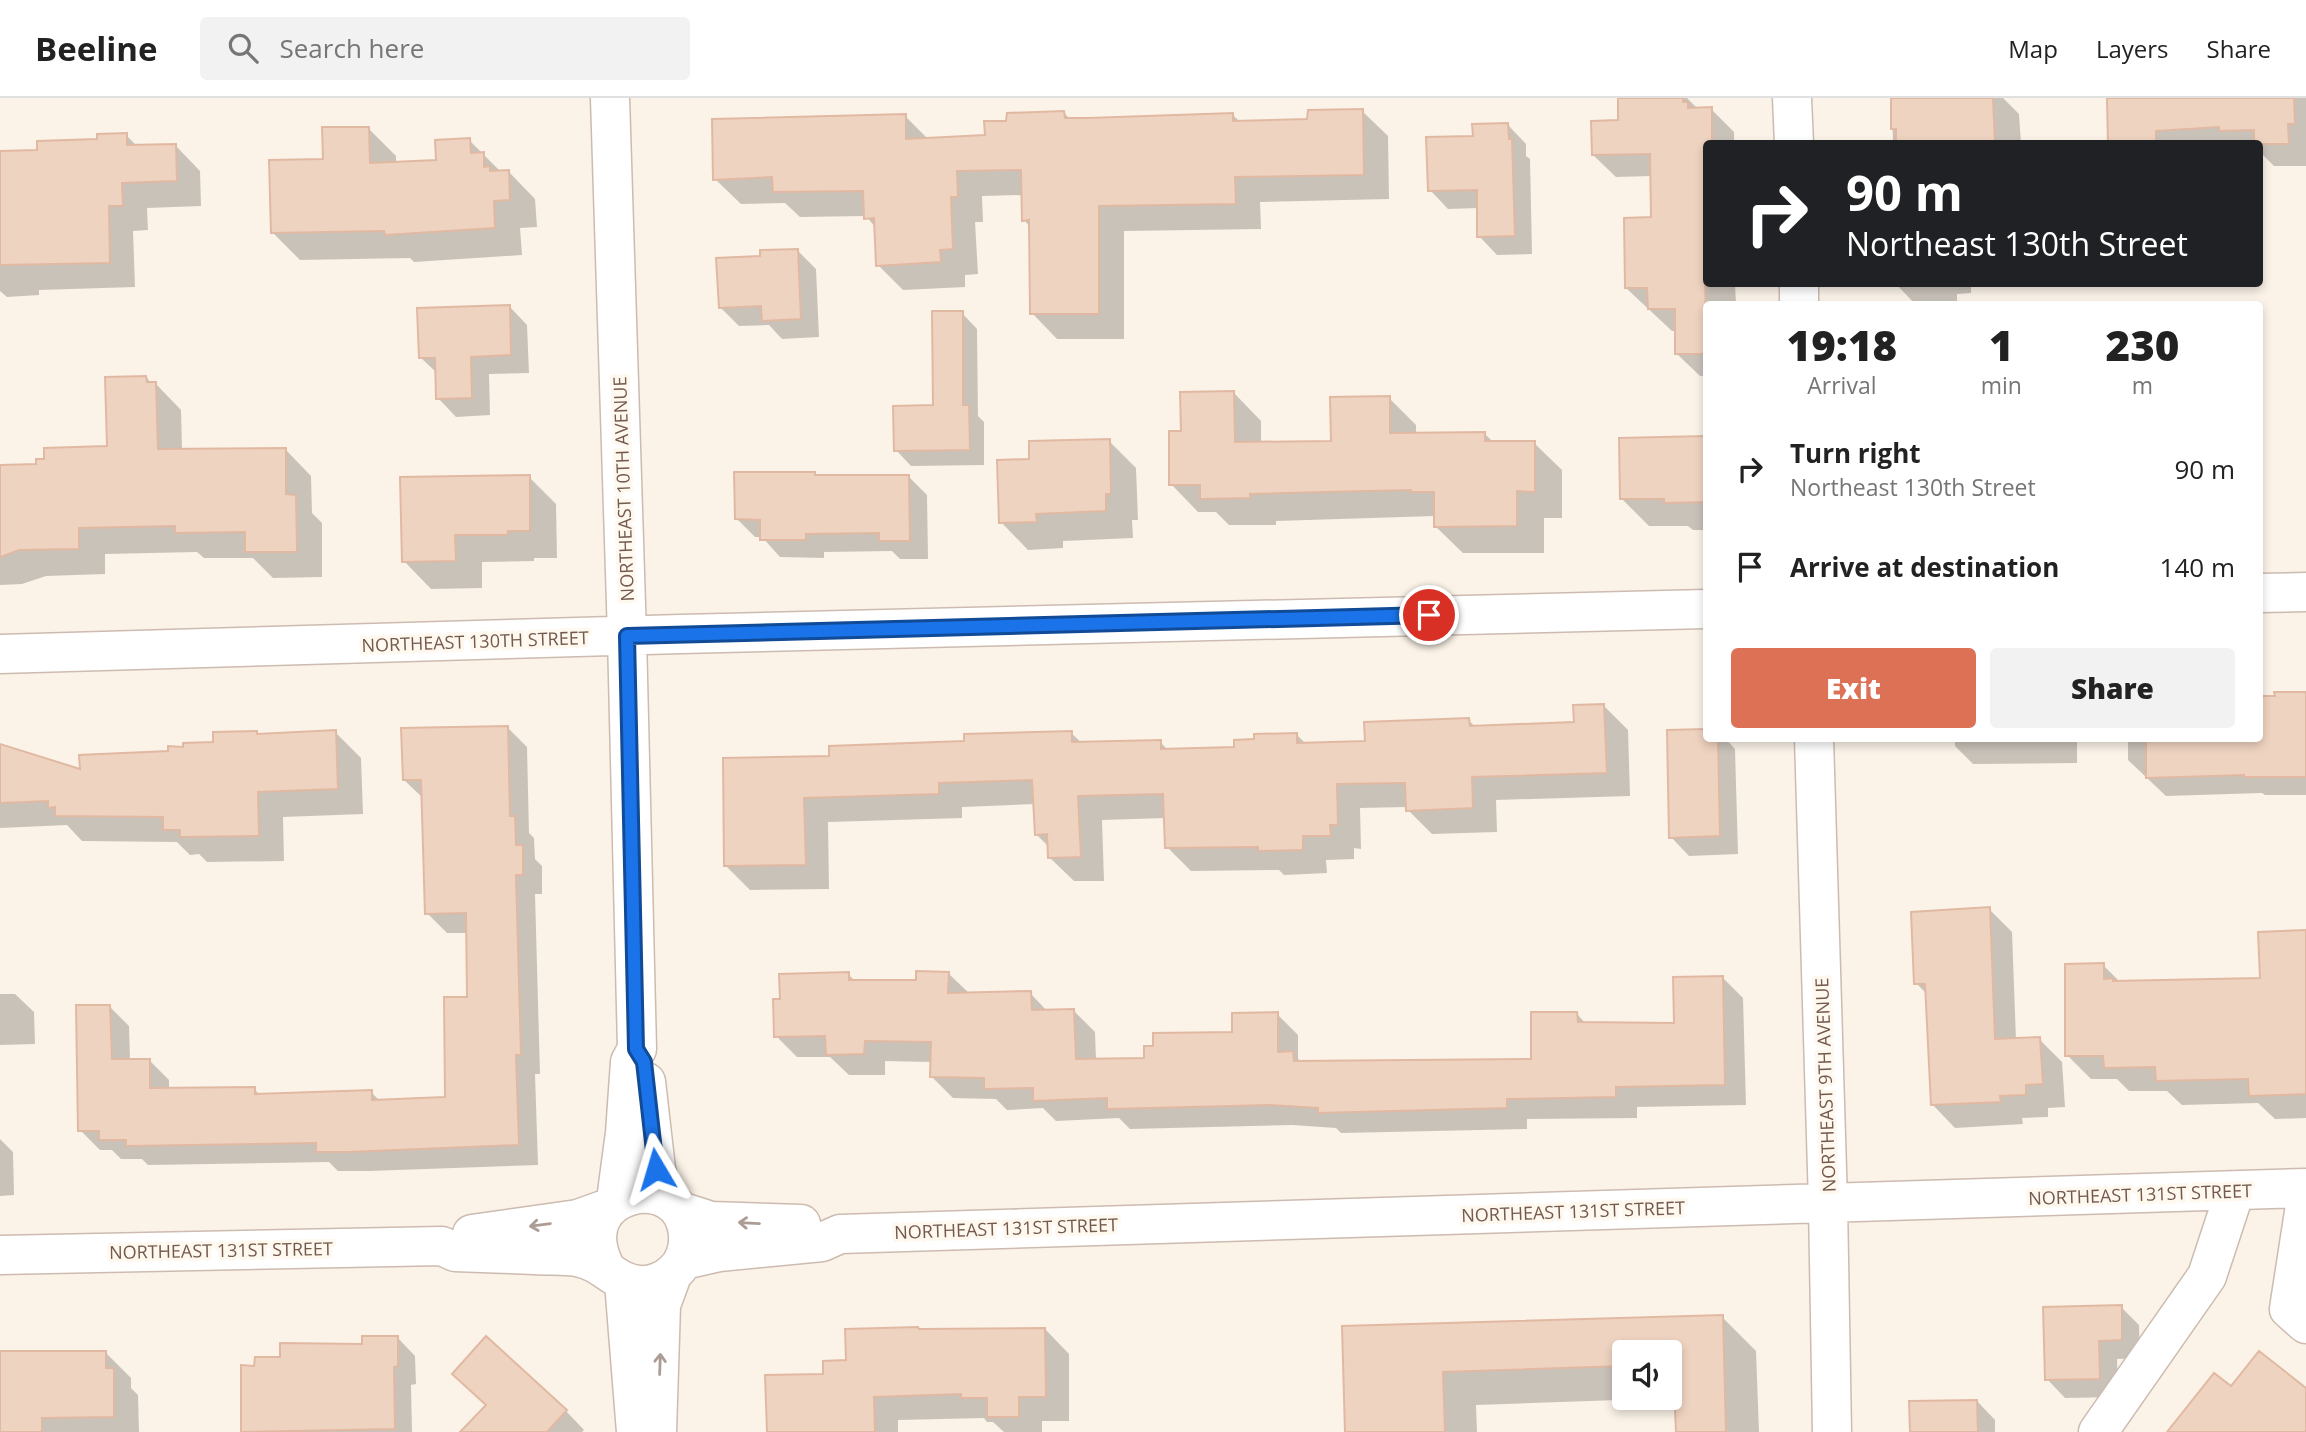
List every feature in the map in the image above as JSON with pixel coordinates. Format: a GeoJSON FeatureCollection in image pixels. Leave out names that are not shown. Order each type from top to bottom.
{"type":"FeatureCollection","features":[{"type":"Feature","properties":{"kind":"street","name":"NORTHEAST 10TH AVENUE"},"geometry":{"type":"LineString","coordinates":[[610,98],[627,636],[636,1049],[630,1062],[625,1133],[611,1205]]}},
{"type":"Feature","properties":{"kind":"street"},"geometry":{"type":"LineString","coordinates":[[1792,98],[1794,140]]}},
{"type":"Feature","properties":{"kind":"street"},"geometry":{"type":"LineString","coordinates":[[2263,593],[2306,592]]}},
{"type":"Feature","properties":{"kind":"street","name":"NORTHEAST 130TH STREET"},"geometry":{"type":"LineString","coordinates":[[0,654],[1703,609]]}},
{"type":"Feature","properties":{"kind":"street","name":"NORTHEAST 9TH AVENUE"},"geometry":{"type":"LineString","coordinates":[[1814,742],[1829,1203],[1832,1432]]}},
{"type":"Feature","properties":{"kind":"street","name":"NORTHEAST 10TH AVENUE"},"geometry":{"type":"LineString","coordinates":[[636,1049],[644,1062],[656,1169],[671,1204]]}},
{"type":"Feature","properties":{"kind":"street","name":"NORTHEAST 131ST STREET"},"geometry":{"type":"LineString","coordinates":[[678,1268],[719,1252],[822,1242],[840,1234],[2306,1188]]}},
{"type":"Feature","properties":{"kind":"street"},"geometry":{"type":"LineString","coordinates":[[2098,1432],[2207,1276],[2235,1191]]}},
{"type":"Feature","properties":{"kind":"street"},"geometry":{"type":"LineString","coordinates":[[636,1432],[614,1274],[598,1254],[596,1239],[599,1222],[611,1205],[631,1194],[648,1193],[671,1204],[688,1231],[688,1245],[662,1305],[657,1432]]}},
{"type":"Feature","properties":{"kind":"street"},"geometry":{"type":"LineString","coordinates":[[2306,1199],[2289,1309],[2306,1324]]}},
{"type":"Feature","properties":{"kind":"street","name":"NORTHEAST 131ST STREET"},"geometry":{"type":"LineString","coordinates":[[671,1204],[710,1221],[821,1225],[840,1234]]}},
{"type":"Feature","properties":{"kind":"street","name":"NORTHEAST 131ST STREET"},"geometry":{"type":"LineString","coordinates":[[442,1245],[455,1236],[578,1219],[611,1205]]}},
{"type":"Feature","properties":{"kind":"street","name":"NORTHEAST 131ST STREET"},"geometry":{"type":"LineString","coordinates":[[0,1255],[442,1245],[455,1252],[576,1257],[614,1274]]}},
{"type":"Feature","properties":{"kind":"street"},"geometry":{"type":"LineString","coordinates":[[614,1274],[644,1285],[660,1282],[678,1268]]}},
{"type":"Feature","properties":{"kind":"building"},"geometry":{"type":"Polygon","coordinates":[[[1618,98],[1683,98],[1683,102],[1688,102],[1688,108],[1712,107],[1712,140],[1703,140],[1703,287],[1705,287],[1705,301],[1703,301],[1703,354],[1675,354],[1675,309],[1648,309],[1647,288],[1625,288],[1624,218],[1651,217],[1650,154],[1592,155],[1591,121],[1618,120],[1618,98]]]}},
{"type":"Feature","properties":{"kind":"building"},"geometry":{"type":"Polygon","coordinates":[[[1891,98],[1993,98],[1995,140],[1896,140],[1896,129],[1891,129],[1891,98]]]}},
{"type":"Feature","properties":{"kind":"building"},"geometry":{"type":"Polygon","coordinates":[[[2107,98],[2294,98],[2295,124],[2288,124],[2289,144],[2263,144],[2263,140],[2254,140],[2254,130],[2219,131],[2219,127],[2156,131],[2156,140],[2108,140],[2107,98]]]}},
{"type":"Feature","properties":{"kind":"building"},"geometry":{"type":"Polygon","coordinates":[[[1363,109],[1364,175],[1235,177],[1236,204],[1099,206],[1099,314],[1030,314],[1029,220],[1022,221],[1021,170],[957,171],[958,197],[951,197],[953,249],[940,250],[941,262],[876,266],[874,218],[864,219],[863,191],[773,192],[772,177],[713,180],[712,119],[906,114],[906,139],[985,135],[984,121],[1006,121],[1007,113],[1064,111],[1065,118],[1088,118],[1233,113],[1233,121],[1307,119],[1308,110],[1363,109]]]}},
{"type":"Feature","properties":{"kind":"building"},"geometry":{"type":"Polygon","coordinates":[[[1508,123],[1509,139],[1512,139],[1515,236],[1477,237],[1477,190],[1428,191],[1426,137],[1473,136],[1472,124],[1508,123]]]}},
{"type":"Feature","properties":{"kind":"building"},"geometry":{"type":"Polygon","coordinates":[[[322,127],[369,127],[370,163],[436,160],[435,140],[470,138],[471,153],[484,152],[484,167],[490,166],[490,171],[509,170],[510,200],[494,201],[495,228],[385,235],[384,231],[271,233],[269,160],[323,159],[322,127]]]}},
{"type":"Feature","properties":{"kind":"building"},"geometry":{"type":"Polygon","coordinates":[[[127,133],[127,145],[176,144],[177,181],[122,183],[123,206],[109,206],[110,263],[0,265],[0,151],[37,150],[37,141],[97,139],[97,134],[127,133]]]}},
{"type":"Feature","properties":{"kind":"building"},"geometry":{"type":"Polygon","coordinates":[[[798,249],[801,319],[762,321],[761,306],[719,308],[716,258],[760,256],[760,250],[798,249]]]}},
{"type":"Feature","properties":{"kind":"building"},"geometry":{"type":"Polygon","coordinates":[[[510,305],[511,355],[471,357],[472,398],[436,399],[435,358],[419,358],[417,308],[510,305]]]}},
{"type":"Feature","properties":{"kind":"building"},"geometry":{"type":"Polygon","coordinates":[[[932,311],[963,311],[963,405],[969,405],[970,450],[894,451],[893,406],[933,405],[932,311]]]}},
{"type":"Feature","properties":{"kind":"building"},"geometry":{"type":"Polygon","coordinates":[[[146,376],[147,382],[156,382],[158,449],[286,448],[286,494],[296,495],[297,552],[245,552],[245,532],[175,533],[175,526],[79,528],[79,549],[19,550],[0,557],[0,465],[36,464],[36,459],[44,459],[44,448],[107,446],[105,377],[146,376]]]}},
{"type":"Feature","properties":{"kind":"building"},"geometry":{"type":"Polygon","coordinates":[[[1234,391],[1235,442],[1331,441],[1330,397],[1390,396],[1390,433],[1485,432],[1485,441],[1535,441],[1535,492],[1517,491],[1517,526],[1434,527],[1434,492],[1411,490],[1250,494],[1250,498],[1200,499],[1200,485],[1169,485],[1169,431],[1181,431],[1180,392],[1234,391]]]}},
{"type":"Feature","properties":{"kind":"building"},"geometry":{"type":"Polygon","coordinates":[[[1703,436],[1703,502],[1664,503],[1664,499],[1620,499],[1619,438],[1703,436]]]}},
{"type":"Feature","properties":{"kind":"building"},"geometry":{"type":"Polygon","coordinates":[[[1110,439],[1111,494],[1106,494],[1106,511],[1036,514],[1037,522],[999,523],[997,460],[1029,459],[1029,441],[1110,439]]]}},
{"type":"Feature","properties":{"kind":"building"},"geometry":{"type":"Polygon","coordinates":[[[734,472],[909,475],[910,541],[879,541],[879,533],[806,534],[806,540],[760,540],[760,520],[735,519],[734,472]]]}},
{"type":"Feature","properties":{"kind":"building"},"geometry":{"type":"Polygon","coordinates":[[[530,475],[530,531],[508,531],[507,535],[455,535],[456,561],[402,562],[400,477],[530,475]]]}},
{"type":"Feature","properties":{"kind":"building"},"geometry":{"type":"Polygon","coordinates":[[[2274,692],[2306,692],[2306,777],[2244,775],[2146,778],[2146,742],[2263,742],[2263,696],[2275,696],[2274,692]]]}},
{"type":"Feature","properties":{"kind":"building"},"geometry":{"type":"Polygon","coordinates":[[[1604,704],[1607,773],[1472,777],[1473,808],[1406,811],[1405,783],[1337,784],[1338,825],[1330,825],[1331,836],[1303,836],[1303,850],[1258,851],[1258,847],[1165,848],[1163,794],[1078,796],[1081,857],[1048,858],[1047,834],[1035,835],[1032,780],[939,783],[939,794],[804,798],[806,865],[724,866],[723,758],[829,756],[829,746],[964,741],[964,734],[1072,731],[1072,742],[1161,740],[1161,749],[1234,747],[1234,740],[1254,739],[1254,734],[1297,733],[1297,743],[1365,741],[1364,722],[1469,718],[1470,726],[1574,722],[1573,705],[1604,704]]]}},
{"type":"Feature","properties":{"kind":"building"},"geometry":{"type":"Polygon","coordinates":[[[508,726],[510,816],[515,816],[516,845],[523,845],[523,875],[516,875],[521,1055],[516,1055],[519,1145],[348,1152],[316,1152],[316,1143],[126,1146],[126,1140],[99,1140],[99,1131],[78,1131],[76,1005],[110,1005],[112,1059],[150,1059],[150,1088],[255,1087],[255,1094],[372,1090],[372,1100],[445,1097],[444,997],[467,997],[466,913],[425,914],[421,780],[403,780],[401,728],[508,726]]]}},
{"type":"Feature","properties":{"kind":"building"},"geometry":{"type":"Polygon","coordinates":[[[1703,729],[1703,742],[1718,742],[1720,836],[1669,838],[1667,730],[1703,729]]]}},
{"type":"Feature","properties":{"kind":"building"},"geometry":{"type":"Polygon","coordinates":[[[336,730],[338,789],[258,792],[259,836],[180,837],[180,830],[163,830],[163,817],[55,816],[55,807],[48,808],[48,801],[0,803],[0,744],[80,769],[79,755],[168,751],[168,746],[183,747],[183,743],[213,742],[213,732],[257,731],[257,734],[336,730]]]}},
{"type":"Feature","properties":{"kind":"building"},"geometry":{"type":"Polygon","coordinates":[[[1990,907],[1995,1039],[2040,1037],[2043,1084],[2026,1085],[2026,1095],[2000,1096],[2001,1102],[1931,1105],[1925,984],[1914,984],[1911,912],[1990,907]]]}},
{"type":"Feature","properties":{"kind":"building"},"geometry":{"type":"Polygon","coordinates":[[[2306,930],[2306,1094],[2249,1096],[2248,1079],[2156,1081],[2155,1067],[2104,1068],[2103,1056],[2065,1056],[2065,964],[2104,963],[2104,979],[2113,978],[2113,981],[2260,978],[2258,932],[2306,930]]]}},
{"type":"Feature","properties":{"kind":"building"},"geometry":{"type":"Polygon","coordinates":[[[916,971],[949,972],[948,993],[1031,991],[1032,1010],[1074,1009],[1076,1059],[1144,1058],[1144,1046],[1153,1046],[1153,1033],[1232,1032],[1232,1013],[1278,1012],[1278,1052],[1293,1051],[1294,1061],[1531,1059],[1531,1012],[1577,1012],[1578,1022],[1674,1023],[1673,977],[1723,976],[1725,1085],[1616,1087],[1616,1097],[1507,1099],[1507,1108],[1318,1113],[1318,1108],[1270,1105],[1107,1109],[1107,1098],[1033,1101],[1033,1088],[984,1089],[984,1078],[930,1077],[931,1042],[865,1041],[864,1054],[826,1055],[825,1036],[774,1037],[773,999],[780,999],[779,974],[849,972],[849,980],[916,980],[916,971]]]}},
{"type":"Feature","properties":{"kind":"building"},"geometry":{"type":"Polygon","coordinates":[[[2122,1305],[2122,1340],[2099,1341],[2100,1379],[2045,1380],[2043,1307],[2122,1305]]]}},
{"type":"Feature","properties":{"kind":"building"},"geometry":{"type":"Polygon","coordinates":[[[1723,1315],[1726,1432],[1676,1432],[1675,1410],[1682,1410],[1682,1340],[1612,1340],[1612,1366],[1443,1372],[1445,1432],[1345,1432],[1342,1326],[1723,1315]]]}},
{"type":"Feature","properties":{"kind":"building"},"geometry":{"type":"Polygon","coordinates":[[[1045,1328],[1046,1397],[1019,1397],[1019,1417],[987,1417],[987,1398],[961,1398],[961,1394],[874,1397],[875,1432],[767,1432],[765,1375],[823,1374],[823,1361],[846,1360],[845,1329],[1045,1328]]]}},
{"type":"Feature","properties":{"kind":"building"},"geometry":{"type":"Polygon","coordinates":[[[362,1336],[398,1336],[398,1366],[394,1367],[395,1429],[241,1432],[241,1365],[254,1366],[255,1357],[280,1357],[280,1343],[362,1344],[362,1336]]]}},
{"type":"Feature","properties":{"kind":"building"},"geometry":{"type":"Polygon","coordinates":[[[486,1336],[567,1410],[547,1432],[460,1432],[486,1405],[452,1374],[486,1336]]]}},
{"type":"Feature","properties":{"kind":"building"},"geometry":{"type":"Polygon","coordinates":[[[0,1351],[106,1351],[106,1368],[114,1368],[114,1417],[42,1418],[42,1432],[0,1432],[0,1351]]]}},
{"type":"Feature","properties":{"kind":"building"},"geometry":{"type":"Polygon","coordinates":[[[2259,1351],[2306,1388],[2306,1432],[2167,1432],[2214,1373],[2231,1386],[2259,1351]]]}},
{"type":"Feature","properties":{"kind":"building"},"geometry":{"type":"Polygon","coordinates":[[[1977,1400],[1978,1432],[1910,1432],[1909,1401],[1977,1400]]]}},
{"type":"Feature","properties":{"kind":"route"},"geometry":{"type":"LineString","coordinates":[[656,1169],[644,1062],[636,1049],[627,636],[1429,615]]}}]}
